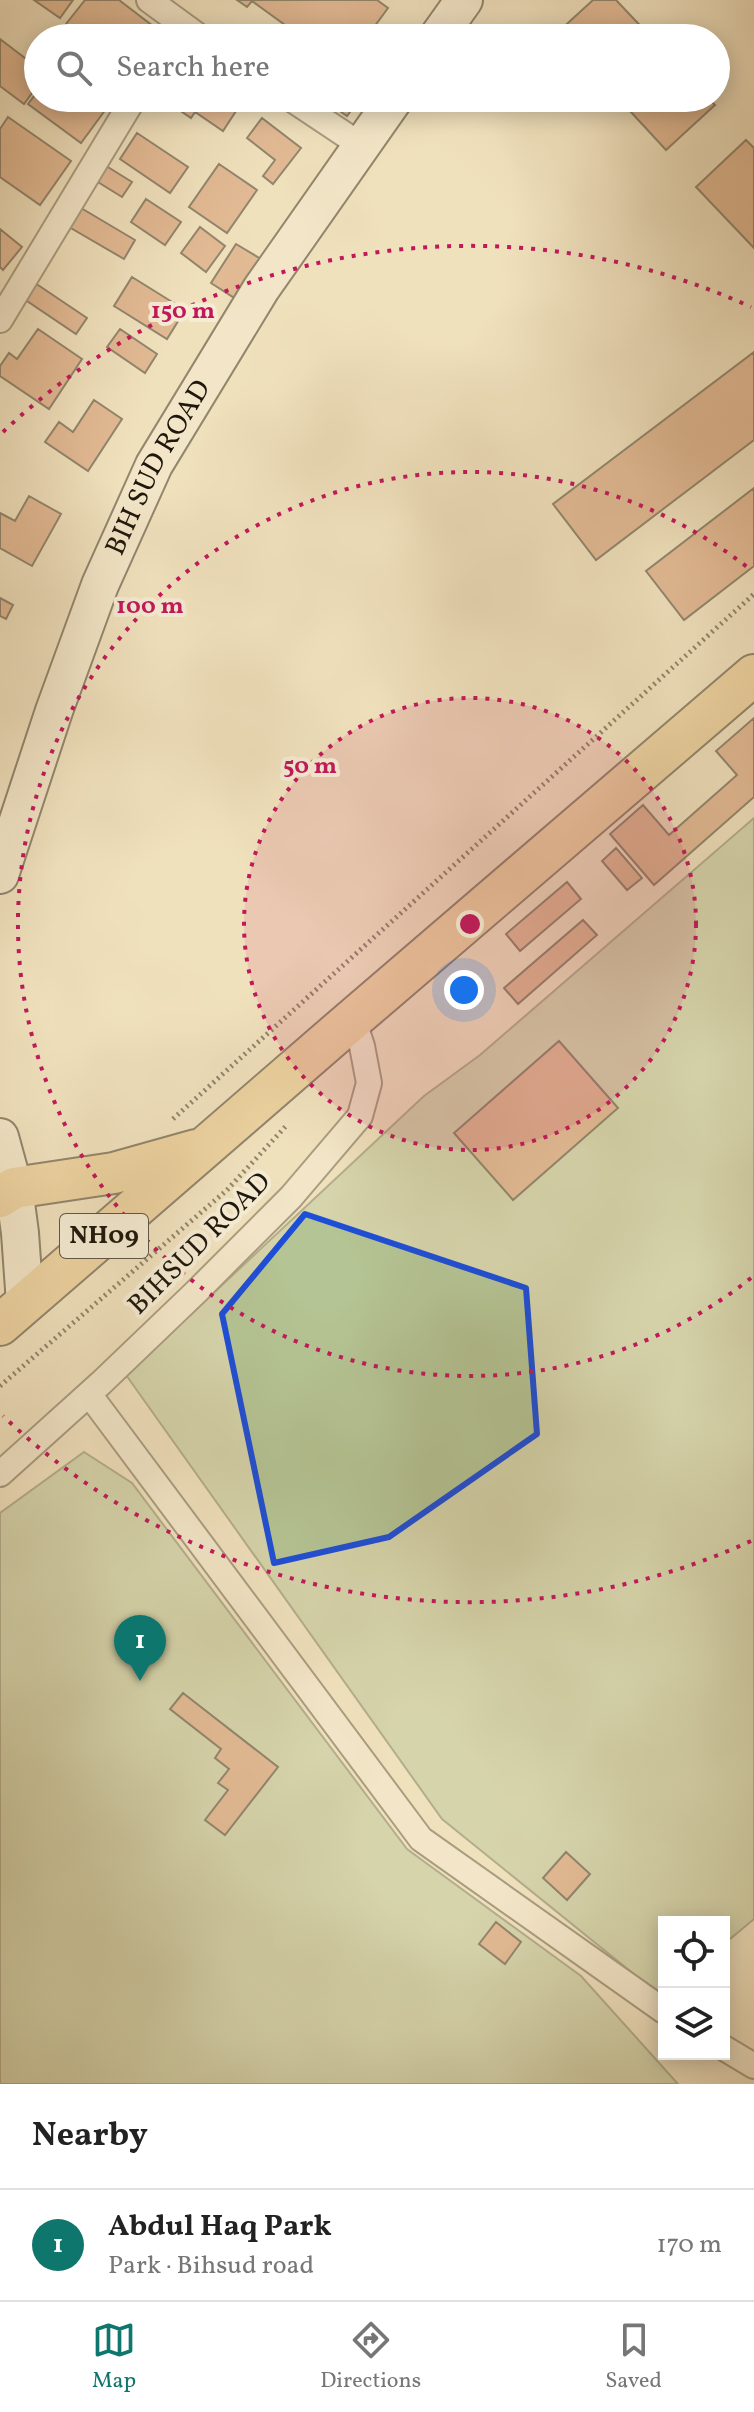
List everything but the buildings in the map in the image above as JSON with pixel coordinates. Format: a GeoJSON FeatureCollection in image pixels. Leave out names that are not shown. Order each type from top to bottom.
{"type":"FeatureCollection","features":[{"type":"Feature","properties":{"kind":"main road"},"geometry":{"type":"LineString","coordinates":[[447,24],[464,0]]}},
{"type":"Feature","properties":{"kind":"main road","name":"BIH SUD ROAD"},"geometry":{"type":"LineString","coordinates":[[0,875],[54,711],[100,585],[154,465],[261,289],[385,112]]}},
{"type":"Feature","properties":{"kind":"main road","name":"NH09"},"geometry":{"type":"LineString","coordinates":[[13,1314],[754,675]]}},
{"type":"Feature","properties":{"kind":"main road"},"geometry":{"type":"LineString","coordinates":[[0,1137],[7,1192],[20,1233],[13,1314]]}},
{"type":"Feature","properties":{"kind":"main road","name":"NH09"},"geometry":{"type":"LineString","coordinates":[[7,1192],[114,1173],[208,1147]]}},
{"type":"Feature","properties":{"kind":"street"},"geometry":{"type":"LineString","coordinates":[[149,0],[169,24]]}},
{"type":"Feature","properties":{"kind":"street"},"geometry":{"type":"LineString","coordinates":[[0,320],[126,112]]}},
{"type":"Feature","properties":{"kind":"street"},"geometry":{"type":"LineString","coordinates":[[311,112],[362,146]]}},
{"type":"Feature","properties":{"kind":"street","name":"BIHSUD ROAD"},"geometry":{"type":"LineString","coordinates":[[0,1474],[196,1292],[291,1197],[360,1116],[369,1083],[353,1019]]}},
{"type":"Feature","properties":{"kind":"street"},"geometry":{"type":"LineString","coordinates":[[89,1394],[421,1839],[658,2007]]}},
{"type":"Feature","properties":{"kind":"street"},"geometry":{"type":"LineString","coordinates":[[730,2052],[754,2066]]}},
{"type":"Feature","properties":{"kind":"path"},"geometry":{"type":"LineString","coordinates":[[166,1126],[754,594]]}},
{"type":"Feature","properties":{"kind":"highlighted area"},"geometry":{"type":"Polygon","coordinates":[[[305,1214],[526,1288],[537,1434],[389,1537],[274,1563],[222,1314],[305,1214]]]}},
{"type":"Feature","properties":{"kind":"green space"},"geometry":{"type":"Polygon","coordinates":[[[754,818],[754,1919],[730,1939],[730,1916],[658,1916],[658,1994],[442,1819],[126,1375],[424,1096],[480,1055],[754,818]]]}},
{"type":"Feature","properties":{"kind":"green space"},"geometry":{"type":"Polygon","coordinates":[[[84,1452],[132,1483],[407,1849],[581,1976],[678,2084],[0,2084],[0,1513],[84,1452]]]}},
{"type":"Feature","properties":{"kind":"place","name":"Abdul Haq Park"},"geometry":{"type":"Point","coordinates":[140,1681]}}]}
